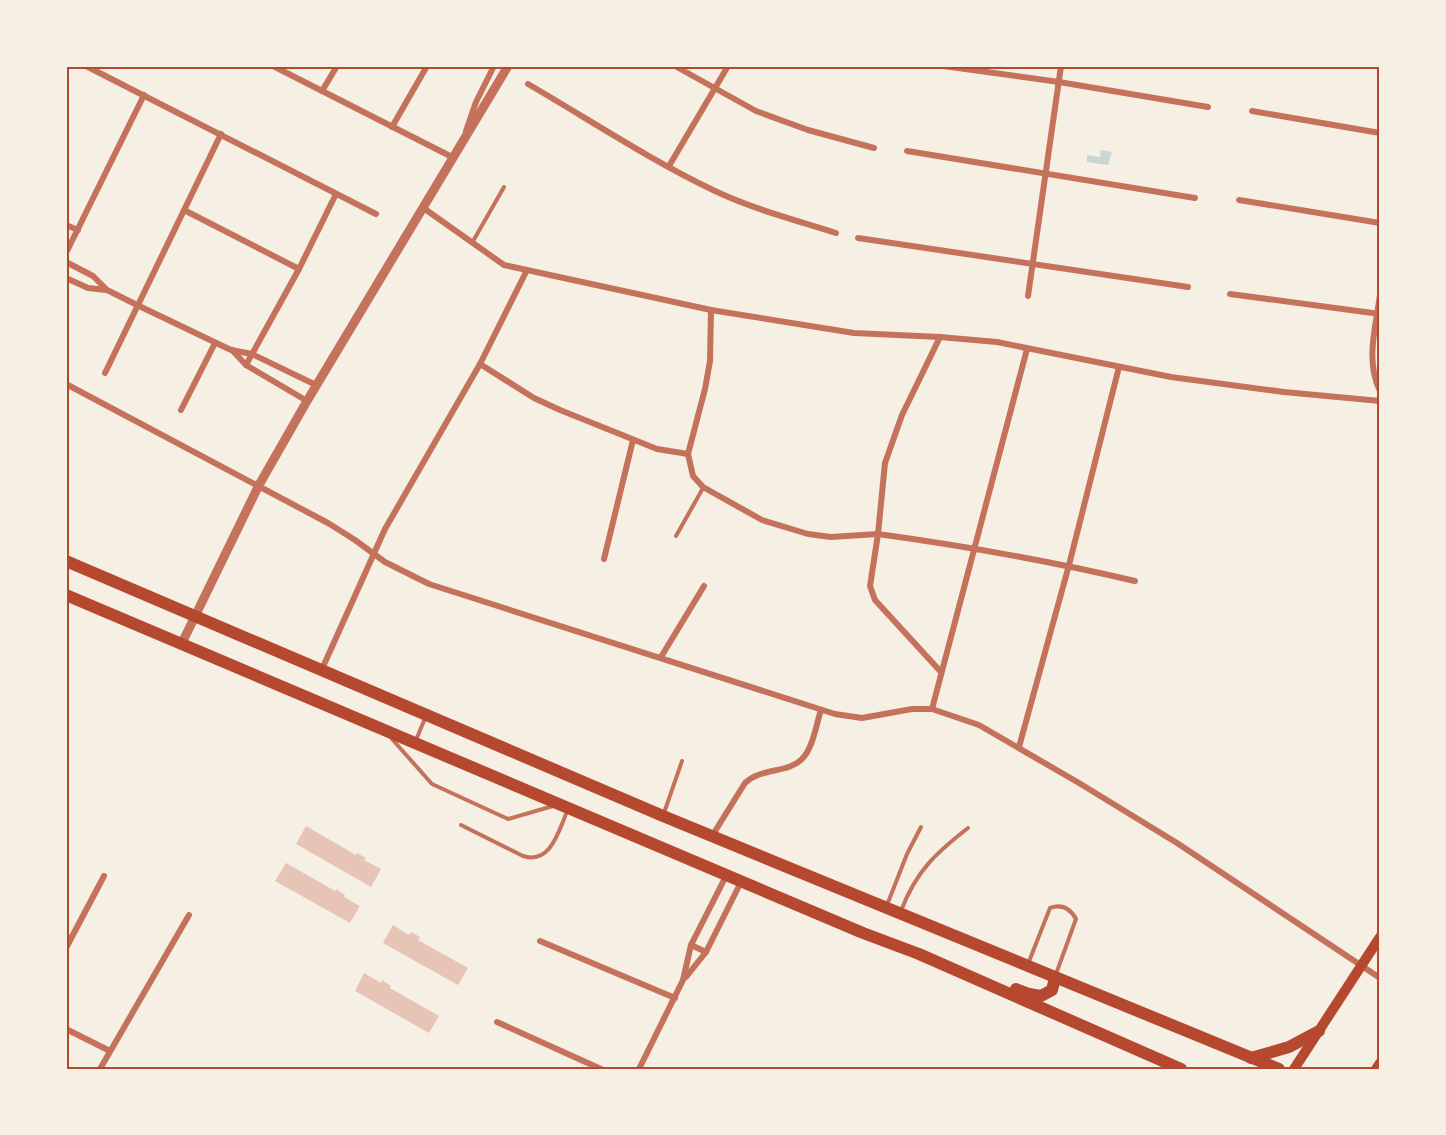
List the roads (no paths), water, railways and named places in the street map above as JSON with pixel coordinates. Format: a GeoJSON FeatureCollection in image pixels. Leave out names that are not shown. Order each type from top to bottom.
{"type":"FeatureCollection","features":[{"type":"Feature","properties":{"kind":"main road"},"geometry":{"type":"LineString","coordinates":[[66,561],[663,816],[1279,1069]]}},
{"type":"Feature","properties":{"kind":"main road"},"geometry":{"type":"LineString","coordinates":[[66,595],[863,933],[919,954],[1181,1069]]}},
{"type":"Feature","properties":{"kind":"main road"},"geometry":{"type":"LineString","coordinates":[[1294,1069],[1380,937]]}},
{"type":"Feature","properties":{"kind":"main road"},"geometry":{"type":"LineString","coordinates":[[919,954],[954,961],[1029,994],[1041,996],[1052,990],[1055,978]]}},
{"type":"Feature","properties":{"kind":"main road"},"geometry":{"type":"LineString","coordinates":[[1251,1058],[1289,1047],[1319,1031]]}},
{"type":"Feature","properties":{"kind":"main road"},"geometry":{"type":"LineString","coordinates":[[1376,1069],[1380,1063]]}},
{"type":"Feature","properties":{"kind":"street"},"geometry":{"type":"LineString","coordinates":[[86,66],[376,214]]}},
{"type":"Feature","properties":{"kind":"street"},"geometry":{"type":"LineString","coordinates":[[273,66],[452,157]]}},
{"type":"Feature","properties":{"kind":"street"},"geometry":{"type":"LineString","coordinates":[[322,91],[337,66]]}},
{"type":"Feature","properties":{"kind":"street"},"geometry":{"type":"LineString","coordinates":[[392,127],[426,66]]}},
{"type":"Feature","properties":{"kind":"street"},"geometry":{"type":"LineString","coordinates":[[463,140],[476,102],[494,66]]}},
{"type":"Feature","properties":{"kind":"street"},"geometry":{"type":"LineString","coordinates":[[181,645],[259,486],[316,385],[508,66]]}},
{"type":"Feature","properties":{"kind":"street"},"geometry":{"type":"LineString","coordinates":[[675,66],[756,111],[807,130],[874,148]]}},
{"type":"Feature","properties":{"kind":"street"},"geometry":{"type":"LineString","coordinates":[[669,166],[728,66]]}},
{"type":"Feature","properties":{"kind":"street"},"geometry":{"type":"LineString","coordinates":[[943,66],[1059,82],[1208,107]]}},
{"type":"Feature","properties":{"kind":"street"},"geometry":{"type":"LineString","coordinates":[[1028,296],[1061,66]]}},
{"type":"Feature","properties":{"kind":"street"},"geometry":{"type":"LineString","coordinates":[[528,84],[716,191],[836,233]]}},
{"type":"Feature","properties":{"kind":"street"},"geometry":{"type":"LineString","coordinates":[[66,253],[144,95]]}},
{"type":"Feature","properties":{"kind":"street"},"geometry":{"type":"LineString","coordinates":[[1252,111],[1380,133]]}},
{"type":"Feature","properties":{"kind":"street"},"geometry":{"type":"LineString","coordinates":[[105,373],[221,134]]}},
{"type":"Feature","properties":{"kind":"street"},"geometry":{"type":"LineString","coordinates":[[907,151],[1195,198]]}},
{"type":"Feature","properties":{"kind":"street"},"geometry":{"type":"LineString","coordinates":[[246,365],[299,269],[336,194]]}},
{"type":"Feature","properties":{"kind":"street"},"geometry":{"type":"LineString","coordinates":[[1239,200],[1380,223]]}},
{"type":"Feature","properties":{"kind":"street"},"geometry":{"type":"LineString","coordinates":[[422,207],[504,265],[711,310],[854,333],[997,342],[1171,377],[1380,400]]}},
{"type":"Feature","properties":{"kind":"street"},"geometry":{"type":"LineString","coordinates":[[184,210],[299,269]]}},
{"type":"Feature","properties":{"kind":"street"},"geometry":{"type":"LineString","coordinates":[[66,225],[78,231]]}},
{"type":"Feature","properties":{"kind":"street"},"geometry":{"type":"LineString","coordinates":[[858,238],[1188,287]]}},
{"type":"Feature","properties":{"kind":"street"},"geometry":{"type":"LineString","coordinates":[[66,262],[93,276],[107,290],[137,305],[215,343],[231,350],[252,354],[316,385]]}},
{"type":"Feature","properties":{"kind":"street"},"geometry":{"type":"LineString","coordinates":[[322,669],[396,508],[480,364],[527,270]]}},
{"type":"Feature","properties":{"kind":"street"},"geometry":{"type":"LineString","coordinates":[[66,278],[88,288],[107,290]]}},
{"type":"Feature","properties":{"kind":"street"},"geometry":{"type":"LineString","coordinates":[[1230,294],[1379,316]]}},
{"type":"Feature","properties":{"kind":"street"},"geometry":{"type":"LineString","coordinates":[[1380,295],[1379,316],[1372,351],[1373,370],[1380,391]]}},
{"type":"Feature","properties":{"kind":"street"},"geometry":{"type":"LineString","coordinates":[[711,310],[710,361],[707,380],[688,454],[693,476],[703,487],[752,516],[808,534],[831,537],[878,534],[974,547],[1069,565],[1135,581]]}},
{"type":"Feature","properties":{"kind":"street"},"geometry":{"type":"LineString","coordinates":[[940,337],[902,415],[885,463],[870,586],[875,600],[941,672]]}},
{"type":"Feature","properties":{"kind":"street"},"geometry":{"type":"LineString","coordinates":[[181,410],[215,343]]}},
{"type":"Feature","properties":{"kind":"street"},"geometry":{"type":"LineString","coordinates":[[932,709],[1027,349]]}},
{"type":"Feature","properties":{"kind":"street"},"geometry":{"type":"LineString","coordinates":[[231,350],[246,365],[307,401]]}},
{"type":"Feature","properties":{"kind":"street"},"geometry":{"type":"LineString","coordinates":[[480,364],[534,398],[664,452],[688,454]]}},
{"type":"Feature","properties":{"kind":"street"},"geometry":{"type":"LineString","coordinates":[[1019,747],[1069,565],[1119,367]]}},
{"type":"Feature","properties":{"kind":"street"},"geometry":{"type":"LineString","coordinates":[[66,384],[335,527],[396,569],[429,584],[821,710],[862,718],[912,709],[932,709],[979,724],[1177,843],[1380,978]]}},
{"type":"Feature","properties":{"kind":"street"},"geometry":{"type":"LineString","coordinates":[[604,559],[633,440]]}},
{"type":"Feature","properties":{"kind":"street"},"geometry":{"type":"LineString","coordinates":[[661,657],[704,586]]}},
{"type":"Feature","properties":{"kind":"street"},"geometry":{"type":"LineString","coordinates":[[711,836],[745,783],[752,776],[789,767],[801,760],[809,748],[821,710]]}},
{"type":"Feature","properties":{"kind":"street"},"geometry":{"type":"LineString","coordinates":[[684,980],[691,945],[728,874]]}},
{"type":"Feature","properties":{"kind":"street"},"geometry":{"type":"LineString","coordinates":[[66,948],[104,876]]}},
{"type":"Feature","properties":{"kind":"street"},"geometry":{"type":"LineString","coordinates":[[639,1069],[684,980],[706,952],[742,880]]}},
{"type":"Feature","properties":{"kind":"street"},"geometry":{"type":"LineString","coordinates":[[100,1069],[189,915]]}},
{"type":"Feature","properties":{"kind":"street"},"geometry":{"type":"LineString","coordinates":[[540,940],[675,998]]}},
{"type":"Feature","properties":{"kind":"street"},"geometry":{"type":"LineString","coordinates":[[691,945],[706,952]]}},
{"type":"Feature","properties":{"kind":"street"},"geometry":{"type":"LineString","coordinates":[[497,1022],[601,1069]]}},
{"type":"Feature","properties":{"kind":"street"},"geometry":{"type":"LineString","coordinates":[[66,1029],[111,1051]]}},
{"type":"Feature","properties":{"kind":"lane"},"geometry":{"type":"LineString","coordinates":[[472,243],[504,187]]}},
{"type":"Feature","properties":{"kind":"lane"},"geometry":{"type":"LineString","coordinates":[[676,536],[703,487]]}},
{"type":"Feature","properties":{"kind":"lane"},"geometry":{"type":"LineString","coordinates":[[415,743],[427,714]]}},
{"type":"Feature","properties":{"kind":"lane"},"geometry":{"type":"LineString","coordinates":[[385,731],[432,784],[508,819],[564,806],[554,843],[539,858],[531,859],[523,856],[461,825]]}},
{"type":"Feature","properties":{"kind":"lane"},"geometry":{"type":"LineString","coordinates":[[663,816],[682,761]]}},
{"type":"Feature","properties":{"kind":"lane"},"geometry":{"type":"LineString","coordinates":[[885,908],[907,854],[921,827]]}},
{"type":"Feature","properties":{"kind":"lane"},"geometry":{"type":"LineString","coordinates":[[899,914],[920,871],[937,852],[968,828]]}},
{"type":"Feature","properties":{"kind":"lane"},"geometry":{"type":"LineString","coordinates":[[1027,966],[1050,908],[1058,905],[1071,911],[1076,918],[1055,978]]}}]}
